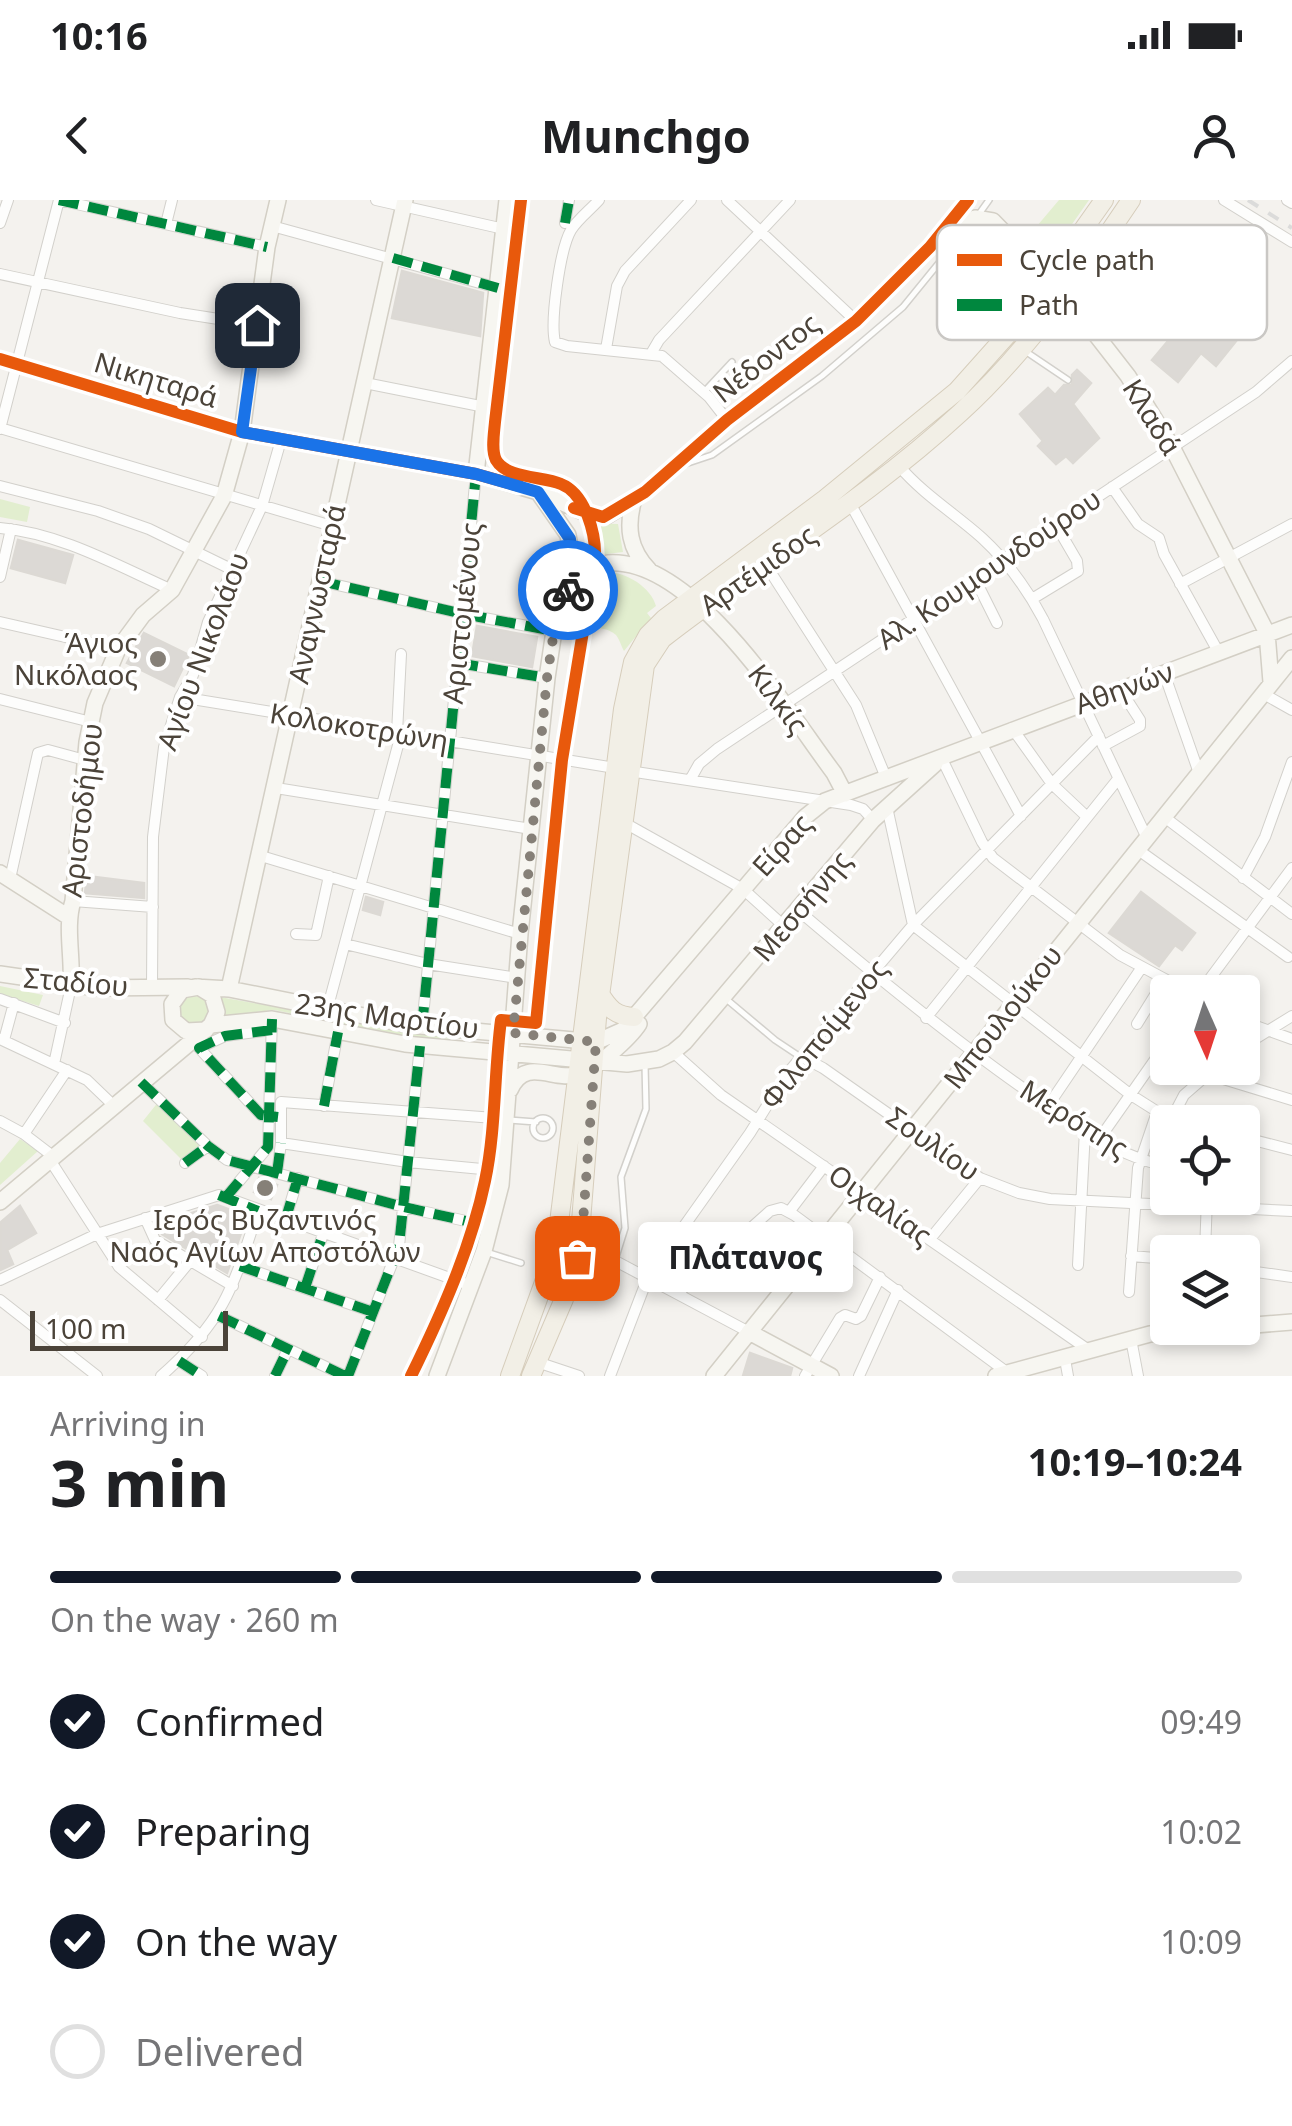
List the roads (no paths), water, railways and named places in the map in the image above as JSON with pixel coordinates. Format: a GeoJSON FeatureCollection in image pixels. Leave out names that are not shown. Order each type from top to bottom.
{"type":"FeatureCollection","features":[{"type":"Feature","properties":{"kind":"main road","name":"Αρτέμιδος"},"geometry":{"type":"LineString","coordinates":[[1086,225],[1104,200]]}},
{"type":"Feature","properties":{"kind":"main road","name":"Αρτέμιδος"},"geometry":{"type":"LineString","coordinates":[[1114,225],[1131,200]]}},
{"type":"Feature","properties":{"kind":"main road","name":"Αρτέμιδος"},"geometry":{"type":"LineString","coordinates":[[699,603],[956,391],[1003,340]]}},
{"type":"Feature","properties":{"kind":"main road","name":"Αρτέμιδος"},"geometry":{"type":"LineString","coordinates":[[588,1041],[622,769],[628,682],[638,650],[664,620],[766,566],[899,466],[962,411],[1029,340]]}},
{"type":"Feature","properties":{"kind":"main road","name":"Αρτέμιδος"},"geometry":{"type":"LineString","coordinates":[[510,1376],[556,1244],[577,1064],[588,1041],[600,994],[623,822],[622,769]]}},
{"type":"Feature","properties":{"kind":"main road"},"geometry":{"type":"LineString","coordinates":[[600,994],[610,1010],[636,1022]]}},
{"type":"Feature","properties":{"kind":"main road","name":"Αρτέμιδος"},"geometry":{"type":"LineString","coordinates":[[534,1369],[564,1299],[580,1247],[577,1064]]}},
{"type":"Feature","properties":{"kind":"street"},"geometry":{"type":"LineString","coordinates":[[0,222],[8,200]]}},
{"type":"Feature","properties":{"kind":"street"},"geometry":{"type":"LineString","coordinates":[[267,247],[59,200],[0,428],[332,526]]}},
{"type":"Feature","properties":{"kind":"street"},"geometry":{"type":"LineString","coordinates":[[166,224],[172,200]]}},
{"type":"Feature","properties":{"kind":"street","name":"Αριστοδήμου"},"geometry":{"type":"LineString","coordinates":[[72,986],[70,908],[91,722],[118,649],[143,614],[172,590],[224,496],[242,432],[267,247],[278,200]]}},
{"type":"Feature","properties":{"kind":"street"},"geometry":{"type":"LineString","coordinates":[[376,200],[405,203],[504,228]]}},
{"type":"Feature","properties":{"kind":"street","name":"Αριστομένους"},"geometry":{"type":"LineString","coordinates":[[422,1027],[507,200]]}},
{"type":"Feature","properties":{"kind":"street"},"geometry":{"type":"LineString","coordinates":[[566,223],[568,200]]}},
{"type":"Feature","properties":{"kind":"street"},"geometry":{"type":"LineString","coordinates":[[598,200],[575,224],[568,238],[554,323],[556,342],[652,352],[666,358],[704,392],[727,420]]}},
{"type":"Feature","properties":{"kind":"street"},"geometry":{"type":"LineString","coordinates":[[606,349],[617,286],[625,272],[691,200]]}},
{"type":"Feature","properties":{"kind":"street"},"geometry":{"type":"LineString","coordinates":[[728,200],[856,321]]}},
{"type":"Feature","properties":{"kind":"street"},"geometry":{"type":"LineString","coordinates":[[652,352],[790,200]]}},
{"type":"Feature","properties":{"kind":"street","name":"Νέδοντος"},"geometry":{"type":"LineString","coordinates":[[948,225],[968,200]]}},
{"type":"Feature","properties":{"kind":"street"},"geometry":{"type":"LineString","coordinates":[[1224,200],[1264,225]]}},
{"type":"Feature","properties":{"kind":"street","name":"Αναγνωσταρά"},"geometry":{"type":"LineString","coordinates":[[229,989],[405,203]]}},
{"type":"Feature","properties":{"kind":"street"},"geometry":{"type":"LineString","coordinates":[[957,225],[975,218]]}},
{"type":"Feature","properties":{"kind":"street","name":"Κλαδά"},"geometry":{"type":"LineString","coordinates":[[975,218],[998,225]]}},
{"type":"Feature","properties":{"kind":"street"},"geometry":{"type":"LineString","coordinates":[[272,226],[498,288]]}},
{"type":"Feature","properties":{"kind":"street"},"geometry":{"type":"LineString","coordinates":[[1267,227],[1292,242]]}},
{"type":"Feature","properties":{"kind":"street","name":"Νέδοντος"},"geometry":{"type":"LineString","coordinates":[[538,492],[603,517],[634,499],[727,420],[856,321],[937,238]]}},
{"type":"Feature","properties":{"kind":"street"},"geometry":{"type":"LineString","coordinates":[[0,274],[180,313],[257,325]]}},
{"type":"Feature","properties":{"kind":"street","name":"Κλαδά"},"geometry":{"type":"LineString","coordinates":[[1100,340],[1128,376],[1172,447],[1267,634]]}},
{"type":"Feature","properties":{"kind":"street","name":"Νικηταρά"},"geometry":{"type":"LineString","coordinates":[[0,359],[242,432],[476,474]]}},
{"type":"Feature","properties":{"kind":"street","name":"Αλ. Κουμουνδούρου"},"geometry":{"type":"LineString","coordinates":[[690,780],[702,760],[1256,392],[1292,361]]}},
{"type":"Feature","properties":{"kind":"street"},"geometry":{"type":"LineString","coordinates":[[365,383],[485,407]]}},
{"type":"Feature","properties":{"kind":"street","name":"Αγίου Νικολάου"},"geometry":{"type":"LineString","coordinates":[[152,987],[153,837],[159,774],[180,697],[193,675],[202,637],[231,569],[262,506],[281,440]]}},
{"type":"Feature","properties":{"kind":"street"},"geometry":{"type":"LineString","coordinates":[[899,466],[925,494],[980,537],[1032,599],[1101,741],[1142,842],[1288,958]]}},
{"type":"Feature","properties":{"kind":"street"},"geometry":{"type":"LineString","coordinates":[[441,1373],[492,1226],[502,1172],[520,934],[547,678],[554,631],[573,579],[574,562],[570,539],[538,492],[476,474]]}},
{"type":"Feature","properties":{"kind":"street"},"geometry":{"type":"LineString","coordinates":[[0,486],[98,511],[148,529],[231,569]]}},
{"type":"Feature","properties":{"kind":"street"},"geometry":{"type":"LineString","coordinates":[[1112,486],[1138,524],[1159,538],[1180,584],[1220,653]]}},
{"type":"Feature","properties":{"kind":"street"},"geometry":{"type":"LineString","coordinates":[[634,499],[631,542],[640,560],[656,576]]}},
{"type":"Feature","properties":{"kind":"street"},"geometry":{"type":"LineString","coordinates":[[850,503],[1022,816]]}},
{"type":"Feature","properties":{"kind":"street"},"geometry":{"type":"LineString","coordinates":[[1180,584],[1292,524]]}},
{"type":"Feature","properties":{"kind":"street"},"geometry":{"type":"LineString","coordinates":[[1032,599],[1078,570],[1077,561],[1056,525]]}},
{"type":"Feature","properties":{"kind":"street"},"geometry":{"type":"LineString","coordinates":[[0,577],[6,529],[86,552],[172,590]]}},
{"type":"Feature","properties":{"kind":"street"},"geometry":{"type":"LineString","coordinates":[[573,579],[608,563],[629,566],[656,576],[699,603]]}},
{"type":"Feature","properties":{"kind":"street"},"geometry":{"type":"LineString","coordinates":[[766,566],[860,713],[886,780]]}},
{"type":"Feature","properties":{"kind":"street"},"geometry":{"type":"LineString","coordinates":[[975,579],[997,623]]}},
{"type":"Feature","properties":{"kind":"street"},"geometry":{"type":"LineString","coordinates":[[320,581],[554,631]]}},
{"type":"Feature","properties":{"kind":"street","name":"Κιλκίς"},"geometry":{"type":"LineString","coordinates":[[699,603],[783,706],[834,773],[845,794]]}},
{"type":"Feature","properties":{"kind":"street"},"geometry":{"type":"LineString","coordinates":[[0,622],[118,649]]}},
{"type":"Feature","properties":{"kind":"street","name":"Αθηνών"},"geometry":{"type":"LineString","coordinates":[[948,755],[1292,625]]}},
{"type":"Feature","properties":{"kind":"street"},"geometry":{"type":"LineString","coordinates":[[1267,634],[1267,688],[1292,710]]}},
{"type":"Feature","properties":{"kind":"street"},"geometry":{"type":"LineString","coordinates":[[327,1010],[399,733],[401,654]]}},
{"type":"Feature","properties":{"kind":"street","name":"Μπουλούκου"},"geometry":{"type":"LineString","coordinates":[[720,1374],[749,1332],[1292,658]]}},
{"type":"Feature","properties":{"kind":"street"},"geometry":{"type":"LineString","coordinates":[[458,663],[547,678]]}},
{"type":"Feature","properties":{"kind":"street"},"geometry":{"type":"LineString","coordinates":[[1164,673],[1199,773]]}},
{"type":"Feature","properties":{"kind":"street","name":"Φιλοποίμενος"},"geometry":{"type":"LineString","coordinates":[[610,1376],[648,1278],[786,1074],[913,925],[1052,784],[1101,741],[1140,726],[1120,689]]}},
{"type":"Feature","properties":{"kind":"street","name":"Κολοκοτρώνη"},"geometry":{"type":"LineString","coordinates":[[180,697],[622,769]]}},
{"type":"Feature","properties":{"kind":"street"},"geometry":{"type":"LineString","coordinates":[[0,699],[91,722]]}},
{"type":"Feature","properties":{"kind":"street"},"geometry":{"type":"LineString","coordinates":[[1012,728],[1052,784],[1086,816]]}},
{"type":"Feature","properties":{"kind":"street"},"geometry":{"type":"LineString","coordinates":[[85,760],[48,750],[38,753],[5,876],[70,908],[153,907]]}},
{"type":"Feature","properties":{"kind":"street"},"geometry":{"type":"LineString","coordinates":[[948,755],[987,851],[1078,923],[1157,975]]}},
{"type":"Feature","properties":{"kind":"street","name":"Είρας"},"geometry":{"type":"LineString","coordinates":[[588,1041],[636,1022],[805,816],[825,801],[948,755]]}},
{"type":"Feature","properties":{"kind":"street","name":"Μεσσήνης"},"geometry":{"type":"LineString","coordinates":[[577,1064],[648,1061],[673,1052],[725,998],[874,820],[948,755]]}},
{"type":"Feature","properties":{"kind":"street"},"geometry":{"type":"LineString","coordinates":[[1243,878],[1266,837],[1292,762]]}},
{"type":"Feature","properties":{"kind":"street"},"geometry":{"type":"LineString","coordinates":[[622,769],[860,808],[874,820]]}},
{"type":"Feature","properties":{"kind":"street"},"geometry":{"type":"LineString","coordinates":[[926,1018],[1118,779]]}},
{"type":"Feature","properties":{"kind":"street"},"geometry":{"type":"LineString","coordinates":[[276,788],[530,829]]}},
{"type":"Feature","properties":{"kind":"street"},"geometry":{"type":"LineString","coordinates":[[887,807],[913,925],[1150,1107]]}},
{"type":"Feature","properties":{"kind":"street"},"geometry":{"type":"LineString","coordinates":[[1163,816],[1292,914]]}},
{"type":"Feature","properties":{"kind":"street"},"geometry":{"type":"LineString","coordinates":[[623,822],[743,889],[786,927]]}},
{"type":"Feature","properties":{"kind":"street"},"geometry":{"type":"LineString","coordinates":[[261,856],[520,934]]}},
{"type":"Feature","properties":{"kind":"street"},"geometry":{"type":"LineString","coordinates":[[1212,975],[1292,868]]}},
{"type":"Feature","properties":{"kind":"street"},"geometry":{"type":"LineString","coordinates":[[296,934],[316,935],[329,876]]}},
{"type":"Feature","properties":{"kind":"street","name":"Μερόπης"},"geometry":{"type":"LineString","coordinates":[[799,912],[974,1054],[1085,1130],[1150,1162]]}},
{"type":"Feature","properties":{"kind":"street"},"geometry":{"type":"LineString","coordinates":[[345,944],[428,964],[517,978]]}},
{"type":"Feature","properties":{"kind":"street"},"geometry":{"type":"LineString","coordinates":[[1048,1106],[1142,967]]}},
{"type":"Feature","properties":{"kind":"street","name":"Σταδίου"},"geometry":{"type":"LineString","coordinates":[[0,974],[72,986],[152,987]]}},
{"type":"Feature","properties":{"kind":"street"},"geometry":{"type":"LineString","coordinates":[[54,1064],[72,986]]}},
{"type":"Feature","properties":{"kind":"street"},"geometry":{"type":"LineString","coordinates":[[152,987],[163,995],[172,1017],[186,1031],[208,1028]]}},
{"type":"Feature","properties":{"kind":"street","name":"23ης Μαρτίου"},"geometry":{"type":"LineString","coordinates":[[152,987],[229,989],[422,1027],[588,1041]]}},
{"type":"Feature","properties":{"kind":"street"},"geometry":{"type":"LineString","coordinates":[[0,1202],[208,1028],[217,1012],[209,992],[194,987],[174,998],[167,1061]]}},
{"type":"Feature","properties":{"kind":"street","name":"Σταδίου"},"geometry":{"type":"LineString","coordinates":[[0,999],[65,1023]]}},
{"type":"Feature","properties":{"kind":"street"},"geometry":{"type":"LineString","coordinates":[[14,1003],[2,1040],[87,1080],[113,1105]]}},
{"type":"Feature","properties":{"kind":"street"},"geometry":{"type":"LineString","coordinates":[[1137,1024],[1150,1003]]}},
{"type":"Feature","properties":{"kind":"street"},"geometry":{"type":"LineString","coordinates":[[1260,1035],[1292,1016]]}},
{"type":"Feature","properties":{"kind":"street"},"geometry":{"type":"LineString","coordinates":[[636,1022],[638,1050],[648,1061]]}},
{"type":"Feature","properties":{"kind":"street"},"geometry":{"type":"LineString","coordinates":[[510,1090],[522,1075],[577,1064],[624,1043],[636,1022]]}},
{"type":"Feature","properties":{"kind":"street"},"geometry":{"type":"LineString","coordinates":[[275,1117],[261,1116],[199,1048],[224,1036],[272,1025],[275,1117],[281,1142],[276,1173]]}},
{"type":"Feature","properties":{"kind":"street","name":"23ης Μαρτίου"},"geometry":{"type":"LineString","coordinates":[[208,1028],[272,1025],[420,1046],[512,1052],[577,1064]]}},
{"type":"Feature","properties":{"kind":"street"},"geometry":{"type":"LineString","coordinates":[[1260,1028],[1292,1040]]}},
{"type":"Feature","properties":{"kind":"street"},"geometry":{"type":"LineString","coordinates":[[324,1106],[338,1032]]}},
{"type":"Feature","properties":{"kind":"street"},"geometry":{"type":"LineString","coordinates":[[219,1316],[346,1376],[394,1259],[404,1207],[420,1046]]}},
{"type":"Feature","properties":{"kind":"street","name":"Οιχαλίας"},"geometry":{"type":"LineString","coordinates":[[673,1052],[710,1086],[757,1120],[1090,1352]]}},
{"type":"Feature","properties":{"kind":"street","name":"Σουλίου"},"geometry":{"type":"LineString","coordinates":[[802,1057],[980,1178],[1030,1196],[1150,1204]]}},
{"type":"Feature","properties":{"kind":"street"},"geometry":{"type":"LineString","coordinates":[[1100,1138],[1150,1068]]}},
{"type":"Feature","properties":{"kind":"street"},"geometry":{"type":"LineString","coordinates":[[24,1134],[67,1070]]}},
{"type":"Feature","properties":{"kind":"street"},"geometry":{"type":"LineString","coordinates":[[141,1082],[227,1160],[492,1226]]}},
{"type":"Feature","properties":{"kind":"street"},"geometry":{"type":"LineString","coordinates":[[1179,1105],[1195,1085]]}},
{"type":"Feature","properties":{"kind":"street"},"geometry":{"type":"LineString","coordinates":[[1243,1085],[1292,1100]]}},
{"type":"Feature","properties":{"kind":"street"},"geometry":{"type":"LineString","coordinates":[[0,1280],[98,1234],[223,1196],[268,1146],[281,1102],[508,1120]]}},
{"type":"Feature","properties":{"kind":"street"},"geometry":{"type":"LineString","coordinates":[[0,1121],[24,1134],[52,1159],[119,1267],[202,1337]]}},
{"type":"Feature","properties":{"kind":"street"},"geometry":{"type":"LineString","coordinates":[[1078,1265],[1085,1130]]}},
{"type":"Feature","properties":{"kind":"street"},"geometry":{"type":"LineString","coordinates":[[1129,1292],[1134,1204],[1140,1159],[1150,1131]]}},
{"type":"Feature","properties":{"kind":"street"},"geometry":{"type":"LineString","coordinates":[[281,1142],[502,1172]]}},
{"type":"Feature","properties":{"kind":"street"},"geometry":{"type":"LineString","coordinates":[[1260,1142],[1292,1150]]}},
{"type":"Feature","properties":{"kind":"street"},"geometry":{"type":"LineString","coordinates":[[185,1163],[208,1146]]}},
{"type":"Feature","properties":{"kind":"street"},"geometry":{"type":"LineString","coordinates":[[788,1212],[824,1166]]}},
{"type":"Feature","properties":{"kind":"street"},"geometry":{"type":"LineString","coordinates":[[285,1221],[298,1178]]}},
{"type":"Feature","properties":{"kind":"street"},"geometry":{"type":"LineString","coordinates":[[930,1239],[980,1178]]}},
{"type":"Feature","properties":{"kind":"street"},"geometry":{"type":"LineString","coordinates":[[223,1196],[258,1212],[472,1286]]}},
{"type":"Feature","properties":{"kind":"street"},"geometry":{"type":"LineString","coordinates":[[678,1293],[777,1208],[898,1290],[1003,1374],[1067,1368],[1090,1352],[1150,1336]]}},
{"type":"Feature","properties":{"kind":"street","name":"Σουλίου"},"geometry":{"type":"LineString","coordinates":[[1260,1208],[1292,1211]]}},
{"type":"Feature","properties":{"kind":"street"},"geometry":{"type":"LineString","coordinates":[[161,1376],[219,1316],[234,1286],[258,1212]]}},
{"type":"Feature","properties":{"kind":"street"},"geometry":{"type":"LineString","coordinates":[[145,1218],[154,1240],[234,1286]]}},
{"type":"Feature","properties":{"kind":"street"},"geometry":{"type":"LineString","coordinates":[[304,1288],[323,1234]]}},
{"type":"Feature","properties":{"kind":"street"},"geometry":{"type":"LineString","coordinates":[[556,1244],[580,1247],[616,1260],[749,1332],[807,1370],[831,1376]]}},
{"type":"Feature","properties":{"kind":"street"},"geometry":{"type":"LineString","coordinates":[[1131,1256],[1150,1258]]}},
{"type":"Feature","properties":{"kind":"street"},"geometry":{"type":"LineString","coordinates":[[158,1300],[191,1260]]}},
{"type":"Feature","properties":{"kind":"street"},"geometry":{"type":"LineString","coordinates":[[240,1266],[373,1312]]}},
{"type":"Feature","properties":{"kind":"street"},"geometry":{"type":"LineString","coordinates":[[1260,1273],[1292,1277]]}},
{"type":"Feature","properties":{"kind":"street"},"geometry":{"type":"LineString","coordinates":[[807,1370],[840,1318],[859,1318],[880,1278]]}},
{"type":"Feature","properties":{"kind":"street"},"geometry":{"type":"LineString","coordinates":[[858,1376],[898,1290]]}},
{"type":"Feature","properties":{"kind":"street"},"geometry":{"type":"LineString","coordinates":[[0,1300],[97,1376]]}},
{"type":"Feature","properties":{"kind":"street"},"geometry":{"type":"LineString","coordinates":[[1260,1325],[1292,1322]]}},
{"type":"Feature","properties":{"kind":"street"},"geometry":{"type":"LineString","coordinates":[[1132,1339],[1138,1376]]}},
{"type":"Feature","properties":{"kind":"street"},"geometry":{"type":"LineString","coordinates":[[275,1376],[288,1349]]}},
{"type":"Feature","properties":{"kind":"street"},"geometry":{"type":"LineString","coordinates":[[179,1360],[202,1376]]}},
{"type":"Feature","properties":{"kind":"street"},"geometry":{"type":"LineString","coordinates":[[534,1369],[579,1376]]}},
{"type":"Feature","properties":{"kind":"lane"},"geometry":{"type":"LineString","coordinates":[[969,225],[989,200]]}},
{"type":"Feature","properties":{"kind":"lane"},"geometry":{"type":"LineString","coordinates":[[673,468],[712,455],[822,376],[903,307],[937,265]]}},
{"type":"Feature","properties":{"kind":"lane"},"geometry":{"type":"LineString","coordinates":[[1022,349],[1068,380]]}},
{"type":"Feature","properties":{"kind":"lane"},"geometry":{"type":"LineString","coordinates":[[704,392],[732,362]]}},
{"type":"Feature","properties":{"kind":"lane","name":"Σουλίου"},"geometry":{"type":"LineString","coordinates":[[725,998],[802,1057]]}},
{"type":"Feature","properties":{"kind":"lane"},"geometry":{"type":"LineString","coordinates":[[616,1260],[625,1228],[622,1177],[646,1109],[648,1061]]}},
{"type":"Feature","properties":{"kind":"lane"},"geometry":{"type":"LineString","coordinates":[[508,1120],[536,1122]]}},
{"type":"Feature","properties":{"kind":"lane"},"geometry":{"type":"LineString","coordinates":[[484,1251],[521,1263]]}},
{"type":"Feature","properties":{"kind":"railway"},"geometry":{"type":"LineString","coordinates":[[1248,200],[1292,228]]}},
{"type":"Feature","properties":{"kind":"place","name":"Άγιος Νικόλαος"},"geometry":{"type":"Point","coordinates":[158,659]}},
{"type":"Feature","properties":{"kind":"place","name":"Ιερός Βυζαντινός Ναός Αγίων Αποστόλων"},"geometry":{"type":"Point","coordinates":[265,1188]}},
{"type":"Feature","properties":{"kind":"place","name":"Πλάτανος"},"geometry":{"type":"Point","coordinates":[577,1258]}}]}
